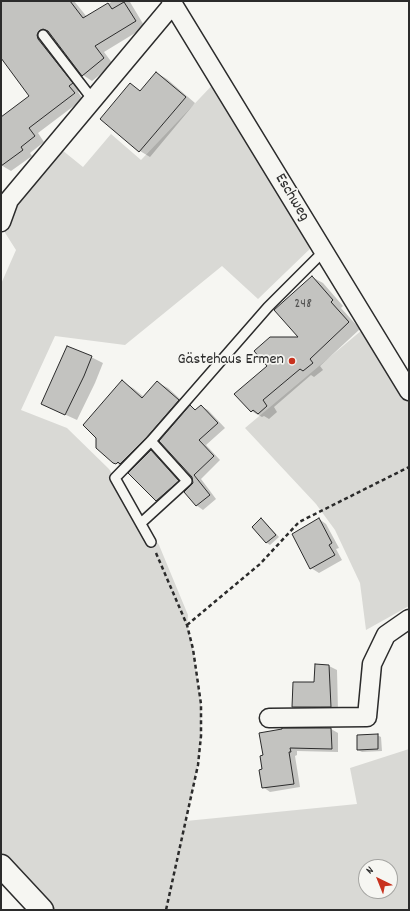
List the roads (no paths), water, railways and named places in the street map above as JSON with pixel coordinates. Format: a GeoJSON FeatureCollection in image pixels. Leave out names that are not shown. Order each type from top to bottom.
{"type":"FeatureCollection","features":[{"type":"Feature","properties":{"kind":"street","name":"Eschweg"},"geometry":{"type":"LineString","coordinates":[[1,222],[5,197],[93,100],[172,3],[409,391]]}},
{"type":"Feature","properties":{"kind":"street"},"geometry":{"type":"LineString","coordinates":[[269,718],[368,717],[372,664],[386,635],[409,619]]}},
{"type":"Feature","properties":{"kind":"street"},"geometry":{"type":"LineString","coordinates":[[1,866],[42,910]]}},
{"type":"Feature","properties":{"kind":"lane"},"geometry":{"type":"LineString","coordinates":[[43,35],[93,100]]}},
{"type":"Feature","properties":{"kind":"lane"},"geometry":{"type":"LineString","coordinates":[[151,542],[115,478],[151,441],[268,307],[324,251]]}},
{"type":"Feature","properties":{"kind":"lane"},"geometry":{"type":"LineString","coordinates":[[141,523],[187,481],[151,441]]}},
{"type":"Feature","properties":{"kind":"place","name":"Gästehaus Ermen"},"geometry":{"type":"Point","coordinates":[292,361]}}]}
